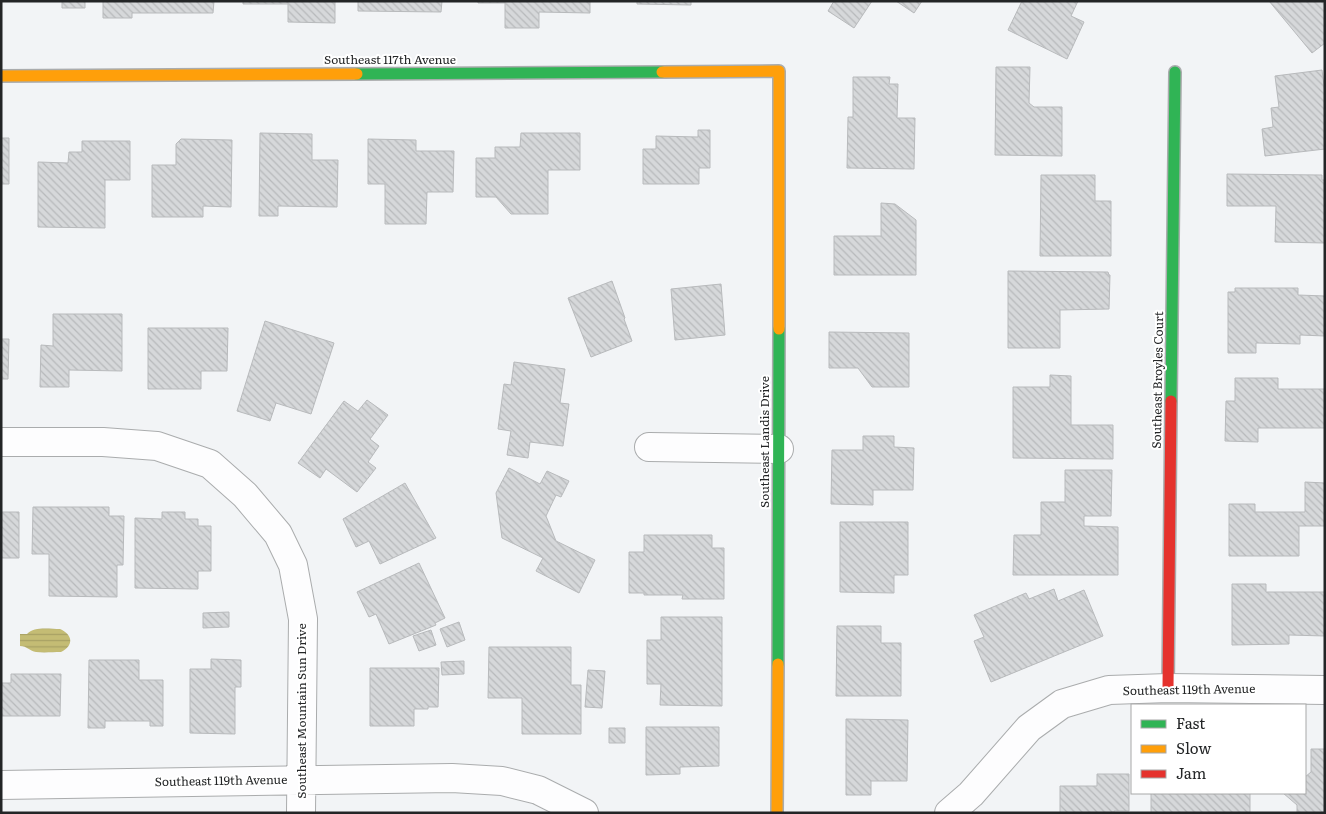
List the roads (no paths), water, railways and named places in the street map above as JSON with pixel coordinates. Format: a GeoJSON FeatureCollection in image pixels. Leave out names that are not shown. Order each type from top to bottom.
{"type":"FeatureCollection","features":[{"type":"Feature","properties":{"kind":"street","name":"Southeast 117th Avenue"},"geometry":{"type":"LineString","coordinates":[[1,76],[779,71]]}},
{"type":"Feature","properties":{"kind":"street","name":"Southeast Landis Drive"},"geometry":{"type":"LineString","coordinates":[[777,813],[779,71]]}},
{"type":"Feature","properties":{"kind":"street","name":"Southeast Broyles Court"},"geometry":{"type":"LineString","coordinates":[[1168,688],[1175,72]]}},
{"type":"Feature","properties":{"kind":"street","name":"Southeast Mountain Sun Drive"},"geometry":{"type":"LineString","coordinates":[[1,442],[103,442],[157,446],[210,464],[245,495],[278,534],[293,565],[303,618],[301,813]]}},
{"type":"Feature","properties":{"kind":"street"},"geometry":{"type":"LineString","coordinates":[[649,447],[779,449]]}},
{"type":"Feature","properties":{"kind":"street","name":"Southeast 119th Avenue"},"geometry":{"type":"LineString","coordinates":[[949,813],[971,794],[1029,728],[1062,704],[1109,690],[1168,688],[1325,690]]}},
{"type":"Feature","properties":{"kind":"street","name":"Southeast 119th Avenue"},"geometry":{"type":"LineString","coordinates":[[1,785],[452,778],[502,781],[538,790],[584,813]]}}]}
